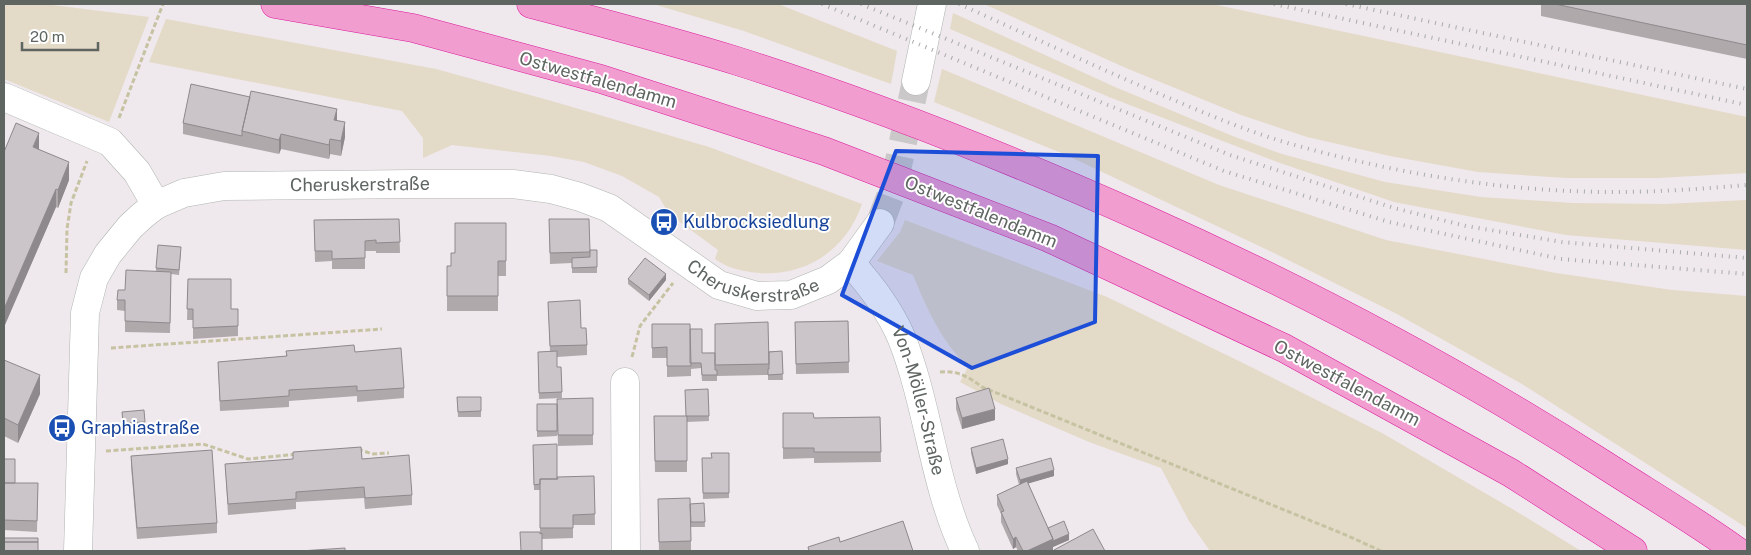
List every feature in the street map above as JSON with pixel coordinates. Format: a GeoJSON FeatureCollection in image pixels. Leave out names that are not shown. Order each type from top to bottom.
{"type":"FeatureCollection","features":[{"type":"Feature","properties":{"kind":"highway","name":"Ostwestfalendamm"},"geometry":{"type":"LineString","coordinates":[[275,4],[413,28],[601,78],[824,151],[1049,238],[1284,348],[1511,473],[1633,551]]}},
{"type":"Feature","properties":{"kind":"highway"},"geometry":{"type":"LineString","coordinates":[[531,4],[737,61],[895,115],[1076,188],[1190,239],[1320,303],[1439,366],[1557,435],[1738,551]]}},
{"type":"Feature","properties":{"kind":"street"},"geometry":{"type":"LineString","coordinates":[[916,81],[932,4]]}},
{"type":"Feature","properties":{"kind":"street"},"geometry":{"type":"LineString","coordinates":[[4,97],[110,142],[137,172],[156,204]]}},
{"type":"Feature","properties":{"kind":"street","name":"Cheruskerstraße"},"geometry":{"type":"LineString","coordinates":[[78,551],[85,313],[94,278],[108,254],[130,227],[156,204],[184,193],[224,186],[513,184],[551,189],[609,208],[719,284],[757,296],[791,295],[828,280],[851,263],[880,223]]}},
{"type":"Feature","properties":{"kind":"street","name":"Von-Möller-Straße"},"geometry":{"type":"LineString","coordinates":[[851,263],[882,301],[901,338],[916,380],[938,478],[954,528],[964,551]]}},
{"type":"Feature","properties":{"kind":"street"},"geometry":{"type":"LineString","coordinates":[[625,382],[626,551]]}},
{"type":"Feature","properties":{"kind":"path"},"geometry":{"type":"LineString","coordinates":[[66,280],[67,229],[71,203],[89,154],[110,142],[163,4]]}},
{"type":"Feature","properties":{"kind":"path"},"geometry":{"type":"LineString","coordinates":[[625,382],[640,326],[688,263]]}},
{"type":"Feature","properties":{"kind":"path"},"geometry":{"type":"LineString","coordinates":[[83,350],[382,329]]}},
{"type":"Feature","properties":{"kind":"path"},"geometry":{"type":"LineString","coordinates":[[916,380],[942,372],[956,372],[982,387],[1381,551]]}},
{"type":"Feature","properties":{"kind":"path"},"geometry":{"type":"LineString","coordinates":[[81,452],[203,444],[248,459],[304,454]]}},
{"type":"Feature","properties":{"kind":"path"},"geometry":{"type":"LineString","coordinates":[[351,450],[361,449],[372,454],[389,453]]}},
{"type":"Feature","properties":{"kind":"highlighted area"},"geometry":{"type":"Polygon","coordinates":[[[896,151],[1098,156],[1095,322],[972,368],[842,295],[896,151]]]}},
{"type":"Feature","properties":{"kind":"shaded area"},"geometry":{"type":"Polygon","coordinates":[[[4,4],[44,4],[149,17],[109,122],[4,79],[4,4]]]}},
{"type":"Feature","properties":{"kind":"shaded area"},"geometry":{"type":"Polygon","coordinates":[[[653,4],[778,4],[897,51],[891,84],[744,31],[653,4]]]}},
{"type":"Feature","properties":{"kind":"shaded area"},"geometry":{"type":"Polygon","coordinates":[[[984,4],[1212,4],[1747,117],[1747,173],[1658,178],[1566,178],[1478,172],[1390,156],[1307,137],[1241,115],[1126,68],[984,4]]]}},
{"type":"Feature","properties":{"kind":"shaded area"},"geometry":{"type":"Polygon","coordinates":[[[953,13],[1115,87],[1235,137],[1282,154],[1385,182],[1481,197],[1573,203],[1665,204],[1747,200],[1747,250],[1566,235],[1394,202],[1280,163],[1109,97],[950,29],[953,13]]]}},
{"type":"Feature","properties":{"kind":"shaded area"},"geometry":{"type":"Polygon","coordinates":[[[166,19],[436,69],[709,147],[862,204],[853,223],[842,239],[828,253],[812,263],[795,270],[776,273],[756,273],[736,269],[715,259],[718,250],[669,214],[659,197],[622,176],[584,162],[551,156],[452,145],[423,158],[423,138],[402,111],[149,62],[166,19]]]}},
{"type":"Feature","properties":{"kind":"shaded area"},"geometry":{"type":"Polygon","coordinates":[[[942,69],[1219,185],[1386,240],[1556,273],[1672,290],[1747,296],[1747,528],[1522,384],[1397,314],[1272,252],[1064,154],[934,102],[942,69]]]}},
{"type":"Feature","properties":{"kind":"shaded area"},"geometry":{"type":"Polygon","coordinates":[[[905,220],[1107,297],[1243,363],[1382,433],[1581,551],[1210,551],[1189,521],[1161,468],[1089,442],[1001,404],[960,382],[968,367],[942,335],[929,312],[913,275],[877,261],[900,232],[905,220]]]}},
{"type":"Feature","properties":{"kind":"building"},"geometry":{"type":"Polygon","coordinates":[[[1555,4],[1747,4],[1747,45],[1555,4]]]}},
{"type":"Feature","properties":{"kind":"building"},"geometry":{"type":"Polygon","coordinates":[[[191,84],[250,97],[242,136],[183,123],[191,84]]]}},
{"type":"Feature","properties":{"kind":"building"},"geometry":{"type":"Polygon","coordinates":[[[251,91],[337,109],[334,120],[345,122],[341,141],[330,139],[329,145],[281,134],[279,140],[242,131],[251,91]]]}},
{"type":"Feature","properties":{"kind":"building"},"geometry":{"type":"Polygon","coordinates":[[[16,123],[39,133],[33,147],[69,162],[4,309],[4,152],[16,123]]]}},
{"type":"Feature","properties":{"kind":"building"},"geometry":{"type":"Polygon","coordinates":[[[399,219],[400,242],[376,243],[376,240],[365,241],[365,258],[332,259],[332,251],[315,251],[314,220],[399,219]]]}},
{"type":"Feature","properties":{"kind":"building"},"geometry":{"type":"Polygon","coordinates":[[[549,219],[589,219],[590,252],[550,253],[549,219]]]}},
{"type":"Feature","properties":{"kind":"building"},"geometry":{"type":"Polygon","coordinates":[[[455,223],[506,223],[506,261],[498,261],[498,296],[447,296],[447,266],[451,266],[451,253],[455,253],[455,223]]]}},
{"type":"Feature","properties":{"kind":"building"},"geometry":{"type":"Polygon","coordinates":[[[158,245],[181,247],[179,270],[156,268],[158,245]]]}},
{"type":"Feature","properties":{"kind":"building"},"geometry":{"type":"Polygon","coordinates":[[[590,250],[597,250],[597,267],[572,268],[572,258],[590,257],[590,250]]]}},
{"type":"Feature","properties":{"kind":"building"},"geometry":{"type":"Polygon","coordinates":[[[645,258],[666,274],[649,295],[628,279],[645,258]]]}},
{"type":"Feature","properties":{"kind":"building"},"geometry":{"type":"Polygon","coordinates":[[[126,270],[171,272],[170,323],[125,321],[125,300],[117,300],[118,290],[125,290],[126,270]]]}},
{"type":"Feature","properties":{"kind":"building"},"geometry":{"type":"Polygon","coordinates":[[[188,279],[231,279],[231,309],[238,309],[238,326],[193,328],[193,309],[187,309],[188,279]]]}},
{"type":"Feature","properties":{"kind":"building"},"geometry":{"type":"Polygon","coordinates":[[[580,300],[581,328],[586,328],[587,345],[550,346],[548,302],[580,300]]]}},
{"type":"Feature","properties":{"kind":"building"},"geometry":{"type":"Polygon","coordinates":[[[848,321],[849,362],[796,364],[795,322],[848,321]]]}},
{"type":"Feature","properties":{"kind":"building"},"geometry":{"type":"Polygon","coordinates":[[[768,322],[769,364],[715,365],[715,324],[768,322]]]}},
{"type":"Feature","properties":{"kind":"building"},"geometry":{"type":"Polygon","coordinates":[[[652,324],[690,324],[691,366],[667,366],[667,347],[652,348],[652,324]]]}},
{"type":"Feature","properties":{"kind":"building"},"geometry":{"type":"Polygon","coordinates":[[[690,329],[702,329],[702,353],[715,353],[715,370],[717,370],[717,375],[702,375],[701,363],[690,363],[690,329]]]}},
{"type":"Feature","properties":{"kind":"building"},"geometry":{"type":"Polygon","coordinates":[[[354,345],[355,352],[401,348],[404,388],[357,391],[357,386],[289,390],[289,396],[220,401],[218,362],[287,356],[286,351],[354,345]]]}},
{"type":"Feature","properties":{"kind":"building"},"geometry":{"type":"Polygon","coordinates":[[[557,351],[557,367],[561,367],[562,392],[539,393],[538,352],[557,351]]]}},
{"type":"Feature","properties":{"kind":"building"},"geometry":{"type":"Polygon","coordinates":[[[782,351],[783,374],[768,375],[769,352],[782,351]]]}},
{"type":"Feature","properties":{"kind":"building"},"geometry":{"type":"Polygon","coordinates":[[[4,360],[40,375],[18,425],[4,418],[4,360]]]}},
{"type":"Feature","properties":{"kind":"building"},"geometry":{"type":"Polygon","coordinates":[[[989,388],[995,409],[962,418],[956,398],[989,388]]]}},
{"type":"Feature","properties":{"kind":"building"},"geometry":{"type":"Polygon","coordinates":[[[708,389],[709,416],[686,416],[685,390],[708,389]]]}},
{"type":"Feature","properties":{"kind":"building"},"geometry":{"type":"Polygon","coordinates":[[[457,397],[481,397],[481,411],[458,412],[457,397]]]}},
{"type":"Feature","properties":{"kind":"building"},"geometry":{"type":"Polygon","coordinates":[[[593,398],[593,435],[558,435],[557,399],[593,398]]]}},
{"type":"Feature","properties":{"kind":"building"},"geometry":{"type":"Polygon","coordinates":[[[537,404],[557,404],[557,431],[537,431],[537,404]]]}},
{"type":"Feature","properties":{"kind":"building"},"geometry":{"type":"Polygon","coordinates":[[[144,410],[145,422],[123,423],[122,412],[144,410]]]}},
{"type":"Feature","properties":{"kind":"building"},"geometry":{"type":"Polygon","coordinates":[[[783,413],[813,413],[814,418],[880,417],[881,452],[814,452],[814,448],[783,448],[783,413]]]}},
{"type":"Feature","properties":{"kind":"building"},"geometry":{"type":"Polygon","coordinates":[[[654,416],[687,416],[687,461],[655,461],[654,416]]]}},
{"type":"Feature","properties":{"kind":"building"},"geometry":{"type":"Polygon","coordinates":[[[1003,439],[1008,459],[976,468],[971,448],[1003,439]]]}},
{"type":"Feature","properties":{"kind":"building"},"geometry":{"type":"Polygon","coordinates":[[[557,444],[557,479],[540,479],[540,484],[534,485],[533,445],[557,444]]]}},
{"type":"Feature","properties":{"kind":"building"},"geometry":{"type":"Polygon","coordinates":[[[361,447],[362,459],[409,455],[412,495],[365,498],[364,487],[296,492],[296,499],[228,504],[225,464],[293,459],[293,452],[361,447]]]}},
{"type":"Feature","properties":{"kind":"building"},"geometry":{"type":"Polygon","coordinates":[[[212,450],[217,523],[137,528],[131,456],[212,450]]]}},
{"type":"Feature","properties":{"kind":"building"},"geometry":{"type":"Polygon","coordinates":[[[711,453],[729,453],[729,493],[703,493],[702,458],[712,458],[711,453]]]}},
{"type":"Feature","properties":{"kind":"building"},"geometry":{"type":"Polygon","coordinates":[[[1051,458],[1054,470],[1020,480],[1016,468],[1051,458]]]}},
{"type":"Feature","properties":{"kind":"building"},"geometry":{"type":"Polygon","coordinates":[[[4,459],[15,459],[15,483],[4,483],[4,459]]]}},
{"type":"Feature","properties":{"kind":"building"},"geometry":{"type":"Polygon","coordinates":[[[594,476],[595,514],[573,515],[573,528],[540,528],[540,479],[594,476]]]}},
{"type":"Feature","properties":{"kind":"building"},"geometry":{"type":"Polygon","coordinates":[[[1027,481],[1053,539],[1023,551],[1016,537],[1013,539],[1001,512],[1004,511],[997,495],[1027,481]]]}},
{"type":"Feature","properties":{"kind":"building"},"geometry":{"type":"Polygon","coordinates":[[[4,483],[38,483],[37,521],[4,520],[4,483]]]}},
{"type":"Feature","properties":{"kind":"building"},"geometry":{"type":"Polygon","coordinates":[[[690,498],[691,541],[659,542],[658,499],[690,498]]]}},
{"type":"Feature","properties":{"kind":"building"},"geometry":{"type":"Polygon","coordinates":[[[704,503],[705,522],[691,522],[690,504],[704,503]]]}},
{"type":"Feature","properties":{"kind":"building"},"geometry":{"type":"Polygon","coordinates":[[[903,521],[913,551],[809,551],[808,547],[839,537],[840,542],[903,521]]]}},
{"type":"Feature","properties":{"kind":"building"},"geometry":{"type":"Polygon","coordinates":[[[1064,521],[1069,534],[1053,541],[1048,528],[1064,521]]]}},
{"type":"Feature","properties":{"kind":"building"},"geometry":{"type":"Polygon","coordinates":[[[1093,529],[1105,551],[1054,551],[1054,550],[1093,529]]]}},
{"type":"Feature","properties":{"kind":"building"},"geometry":{"type":"Polygon","coordinates":[[[520,532],[542,533],[542,551],[521,551],[520,532]]]}},
{"type":"Feature","properties":{"kind":"building"},"geometry":{"type":"Polygon","coordinates":[[[4,538],[38,538],[38,542],[4,542],[4,538]]]}},
{"type":"Feature","properties":{"kind":"building"},"geometry":{"type":"Polygon","coordinates":[[[4,542],[38,542],[38,551],[4,551],[4,542]]]}},
{"type":"Feature","properties":{"kind":"building"},"geometry":{"type":"Polygon","coordinates":[[[345,548],[345,551],[300,551],[345,548]]]}},
{"type":"Feature","properties":{"kind":"tunnel"},"geometry":{"type":"LineString","coordinates":[[880,223],[893,189],[916,81]]}},
{"type":"Feature","properties":{"kind":"railway"},"geometry":{"type":"LineString","coordinates":[[822,4],[1224,171],[1389,222],[1561,259],[1747,274]]}},
{"type":"Feature","properties":{"kind":"railway"},"geometry":{"type":"LineString","coordinates":[[861,4],[1230,155],[1394,208],[1466,226],[1562,242],[1747,258]]}},
{"type":"Feature","properties":{"kind":"railway"},"geometry":{"type":"LineString","coordinates":[[959,4],[1125,79],[1226,121],[1286,143],[1335,156],[1469,182],[1536,189],[1614,192],[1747,185]]}},
{"type":"Feature","properties":{"kind":"railway"},"geometry":{"type":"LineString","coordinates":[[1274,4],[1747,105]]}},
{"type":"Feature","properties":{"kind":"railway"},"geometry":{"type":"LineString","coordinates":[[1346,4],[1747,89]]}},
{"type":"Feature","properties":{"kind":"place","name":"Kulbrocksiedlung"},"geometry":{"type":"Point","coordinates":[664,222]}},
{"type":"Feature","properties":{"kind":"place","name":"Graphiastraße"},"geometry":{"type":"Point","coordinates":[62,428]}}]}
